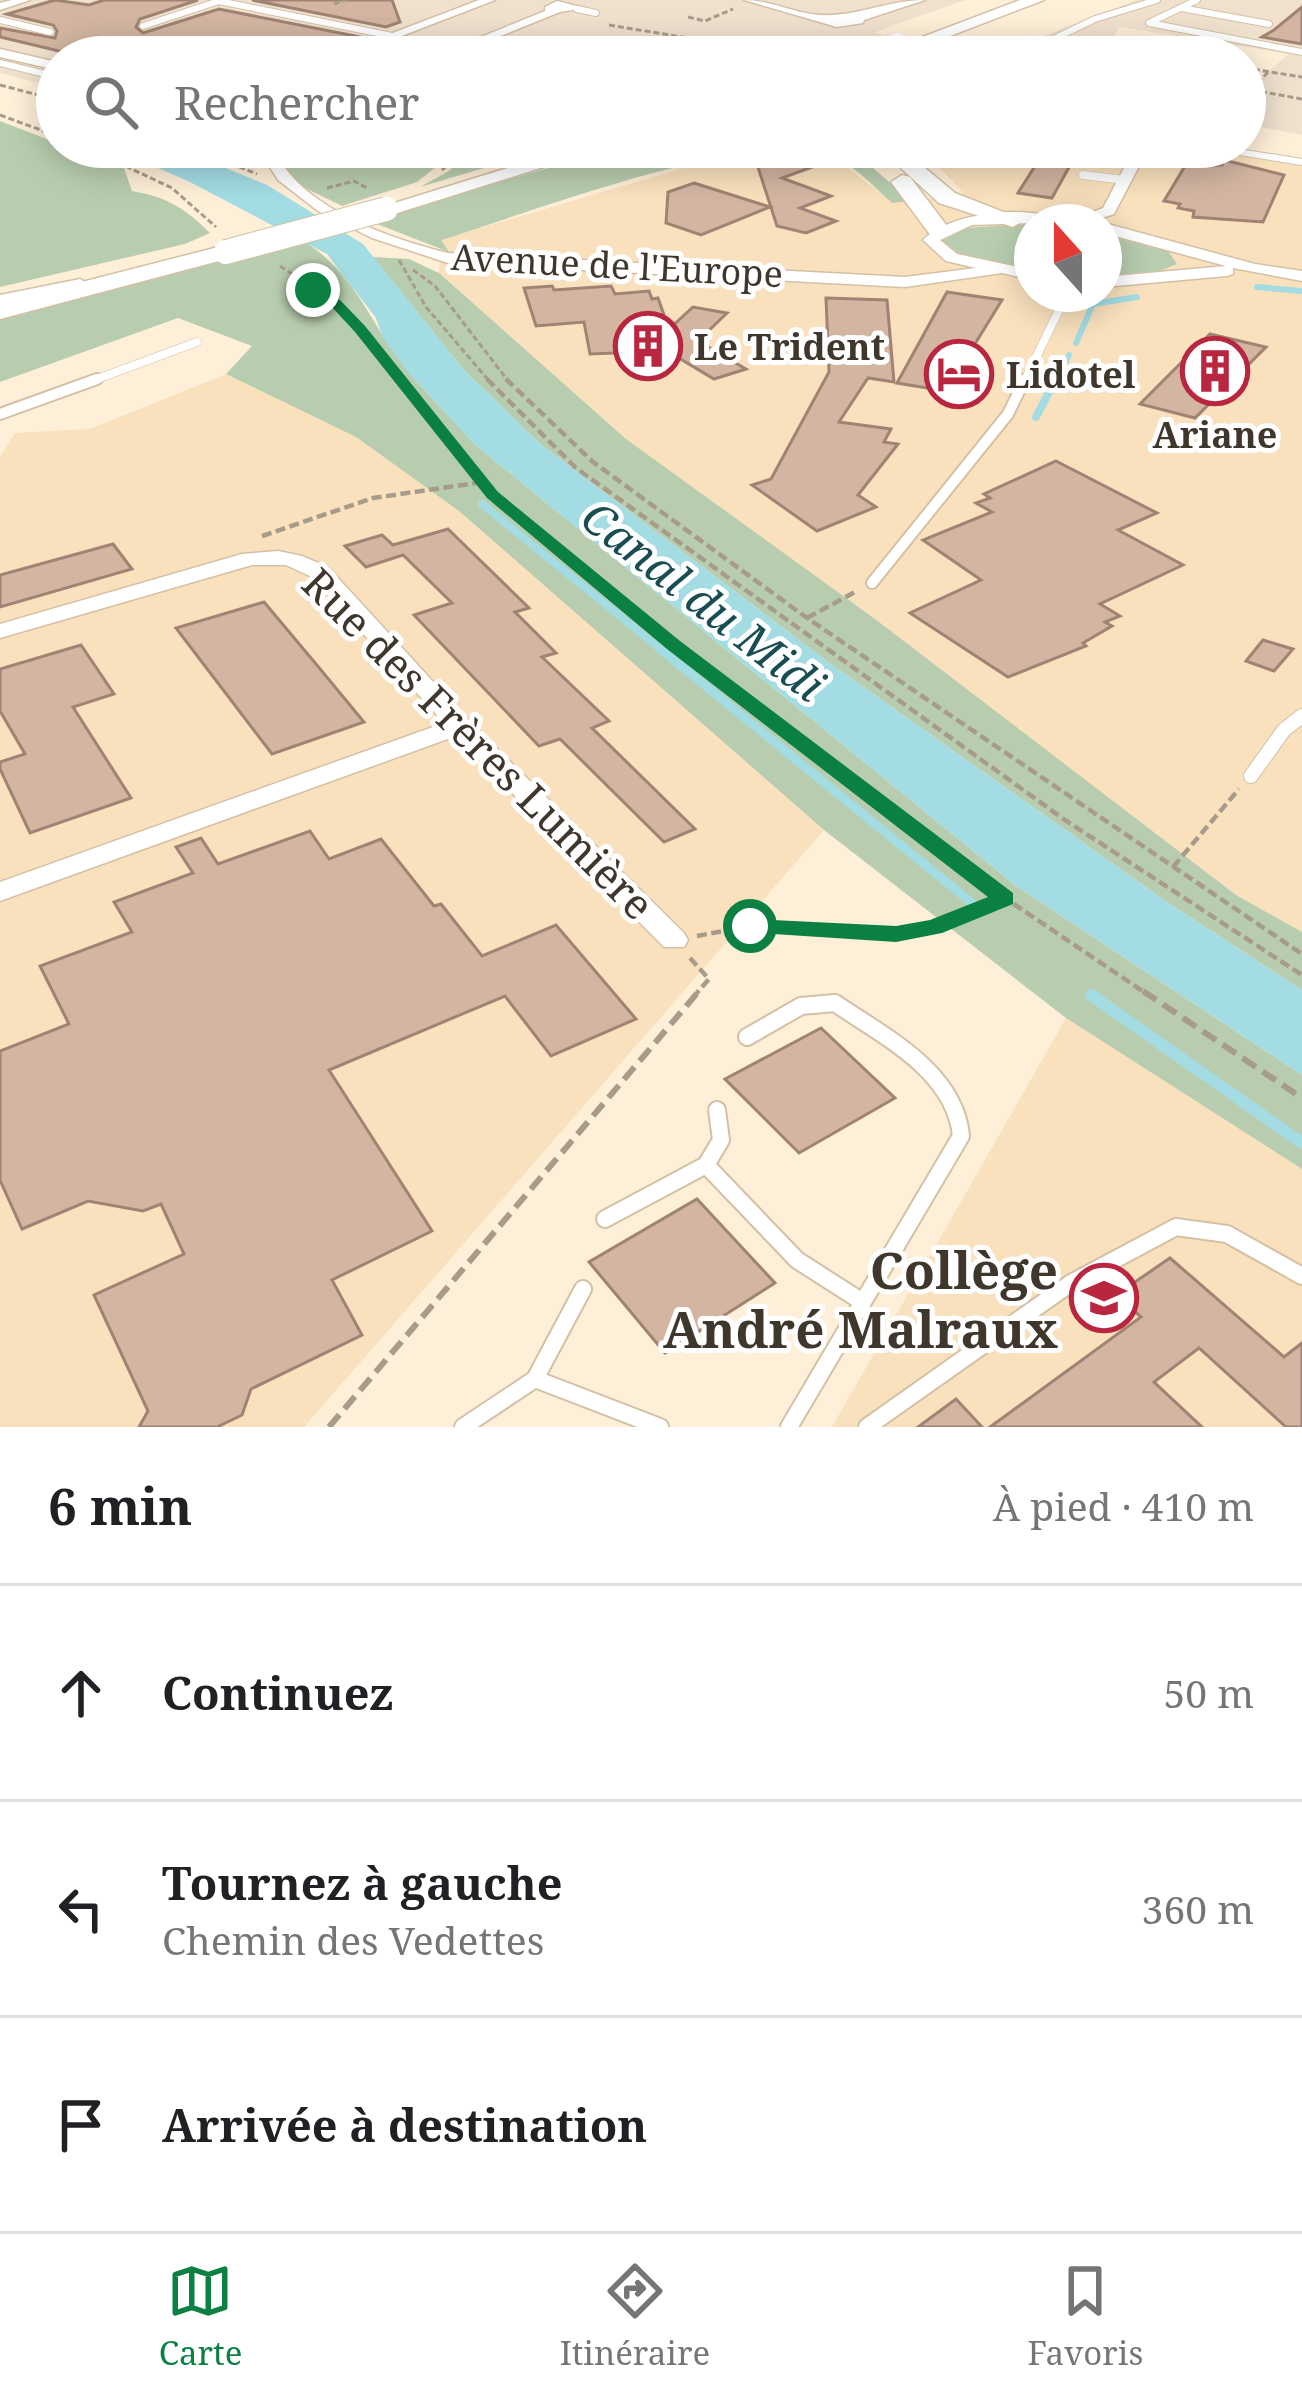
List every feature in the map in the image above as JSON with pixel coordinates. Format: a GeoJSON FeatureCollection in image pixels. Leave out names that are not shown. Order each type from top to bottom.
{"type":"FeatureCollection","features":[{"type":"Feature","properties":{"kind":"main road"},"geometry":{"type":"LineString","coordinates":[[925,36],[1016,0]]}},
{"type":"Feature","properties":{"kind":"main road"},"geometry":{"type":"LineString","coordinates":[[931,36],[1036,0]]}},
{"type":"Feature","properties":{"kind":"main road"},"geometry":{"type":"LineString","coordinates":[[381,207],[508,168]]}},
{"type":"Feature","properties":{"kind":"main road"},"geometry":{"type":"LineString","coordinates":[[0,305],[222,244],[299,230],[511,168]]}},
{"type":"Feature","properties":{"kind":"main road"},"geometry":{"type":"LineString","coordinates":[[886,168],[912,192],[942,242]]}},
{"type":"Feature","properties":{"kind":"main road"},"geometry":{"type":"LineString","coordinates":[[912,168],[947,198],[1013,220]]}},
{"type":"Feature","properties":{"kind":"main road"},"geometry":{"type":"LineString","coordinates":[[0,305],[222,244]]}},
{"type":"Feature","properties":{"kind":"street"},"geometry":{"type":"LineString","coordinates":[[0,7],[24,0]]}},
{"type":"Feature","properties":{"kind":"street"},"geometry":{"type":"LineString","coordinates":[[392,36],[489,0]]}},
{"type":"Feature","properties":{"kind":"street"},"geometry":{"type":"LineString","coordinates":[[750,0],[843,24],[858,18]]}},
{"type":"Feature","properties":{"kind":"street"},"geometry":{"type":"LineString","coordinates":[[774,0],[858,18],[919,0]]}},
{"type":"Feature","properties":{"kind":"street"},"geometry":{"type":"LineString","coordinates":[[821,19],[871,0]]}},
{"type":"Feature","properties":{"kind":"street"},"geometry":{"type":"LineString","coordinates":[[491,36],[555,11],[549,7],[574,4],[594,12]]}},
{"type":"Feature","properties":{"kind":"street"},"geometry":{"type":"LineString","coordinates":[[0,52],[36,61]]}},
{"type":"Feature","properties":{"kind":"street","name":"Avenue de l'Europe"},"geometry":{"type":"LineString","coordinates":[[278,168],[290,186],[420,252],[496,263],[905,282],[996,270]]}},
{"type":"Feature","properties":{"kind":"street"},"geometry":{"type":"LineString","coordinates":[[1113,204],[1131,168]]}},
{"type":"Feature","properties":{"kind":"street","name":"Avenue de l'Europe"},"geometry":{"type":"LineString","coordinates":[[942,242],[962,224],[1013,220]]}},
{"type":"Feature","properties":{"kind":"street"},"geometry":{"type":"LineString","coordinates":[[1122,227],[1183,250],[1302,276]]}},
{"type":"Feature","properties":{"kind":"street","name":"Avenue de l'Europe"},"geometry":{"type":"LineString","coordinates":[[862,278],[926,269],[944,260],[942,242]]}},
{"type":"Feature","properties":{"kind":"street","name":"Avenue de l'Europe"},"geometry":{"type":"LineString","coordinates":[[942,242],[996,270],[1014,273]]}},
{"type":"Feature","properties":{"kind":"street"},"geometry":{"type":"LineString","coordinates":[[1175,274],[1190,265],[1183,250]]}},
{"type":"Feature","properties":{"kind":"street"},"geometry":{"type":"LineString","coordinates":[[1122,279],[1254,269]]}},
{"type":"Feature","properties":{"kind":"street","name":"Rue des Frères Lumière"},"geometry":{"type":"LineString","coordinates":[[0,631],[217,567],[250,559],[292,559],[320,572],[460,726],[674,940]]}},
{"type":"Feature","properties":{"kind":"street"},"geometry":{"type":"LineString","coordinates":[[0,892],[460,726]]}},
{"type":"Feature","properties":{"kind":"lane"},"geometry":{"type":"LineString","coordinates":[[1114,13],[1118,0]]}},
{"type":"Feature","properties":{"kind":"lane"},"geometry":{"type":"LineString","coordinates":[[1197,0],[1149,22],[1220,36]]}},
{"type":"Feature","properties":{"kind":"lane"},"geometry":{"type":"LineString","coordinates":[[143,26],[221,1],[392,36]]}},
{"type":"Feature","properties":{"kind":"lane"},"geometry":{"type":"LineString","coordinates":[[1063,36],[1153,1],[1269,24]]}},
{"type":"Feature","properties":{"kind":"lane"},"geometry":{"type":"LineString","coordinates":[[0,20],[50,32]]}},
{"type":"Feature","properties":{"kind":"lane"},"geometry":{"type":"LineString","coordinates":[[1266,45],[1302,52]]}},
{"type":"Feature","properties":{"kind":"lane"},"geometry":{"type":"LineString","coordinates":[[0,63],[36,72]]}},
{"type":"Feature","properties":{"kind":"lane"},"geometry":{"type":"LineString","coordinates":[[1266,156],[1302,162]]}},
{"type":"Feature","properties":{"kind":"lane"},"geometry":{"type":"LineString","coordinates":[[1083,175],[1125,180]]}},
{"type":"Feature","properties":{"kind":"lane"},"geometry":{"type":"LineString","coordinates":[[872,583],[1008,414],[1057,312]]}},
{"type":"Feature","properties":{"kind":"lane"},"geometry":{"type":"LineString","coordinates":[[0,414],[197,342]]}},
{"type":"Feature","properties":{"kind":"lane"},"geometry":{"type":"LineString","coordinates":[[1251,776],[1285,730],[1302,716]]}},
{"type":"Feature","properties":{"kind":"lane"},"geometry":{"type":"LineString","coordinates":[[747,1037],[810,1002],[835,1003],[940,1081],[963,1118],[961,1136],[790,1427]]}},
{"type":"Feature","properties":{"kind":"lane"},"geometry":{"type":"LineString","coordinates":[[605,1219],[706,1165],[719,1153],[724,1135],[716,1110]]}},
{"type":"Feature","properties":{"kind":"lane"},"geometry":{"type":"LineString","coordinates":[[706,1165],[797,1260],[861,1301]]}},
{"type":"Feature","properties":{"kind":"lane"},"geometry":{"type":"LineString","coordinates":[[867,1427],[1122,1249],[1172,1227],[1224,1229],[1302,1276]]}},
{"type":"Feature","properties":{"kind":"lane"},"geometry":{"type":"LineString","coordinates":[[463,1427],[535,1379],[583,1289]]}},
{"type":"Feature","properties":{"kind":"lane"},"geometry":{"type":"LineString","coordinates":[[535,1379],[660,1427]]}},
{"type":"Feature","properties":{"kind":"path"},"geometry":{"type":"LineString","coordinates":[[594,12],[684,36]]}},
{"type":"Feature","properties":{"kind":"path"},"geometry":{"type":"LineString","coordinates":[[1268,72],[1302,77]]}},
{"type":"Feature","properties":{"kind":"path"},"geometry":{"type":"LineString","coordinates":[[0,85],[36,94]]}},
{"type":"Feature","properties":{"kind":"path"},"geometry":{"type":"LineString","coordinates":[[1266,94],[1302,99]]}},
{"type":"Feature","properties":{"kind":"path"},"geometry":{"type":"LineString","coordinates":[[0,115],[36,128]]}},
{"type":"Feature","properties":{"kind":"path"},"geometry":{"type":"LineString","coordinates":[[134,168],[166,182],[222,244]]}},
{"type":"Feature","properties":{"kind":"path"},"geometry":{"type":"LineString","coordinates":[[242,168],[262,176]]}},
{"type":"Feature","properties":{"kind":"path"},"geometry":{"type":"LineString","coordinates":[[1302,954],[807,618],[562,436],[508,381],[435,286],[399,260],[453,339],[519,415],[576,467],[1065,820],[1302,975]]}},
{"type":"Feature","properties":{"kind":"path"},"geometry":{"type":"LineString","coordinates":[[276,264],[335,303],[483,482],[674,645],[1005,898],[1302,1098]]}},
{"type":"Feature","properties":{"kind":"path"},"geometry":{"type":"LineString","coordinates":[[255,538],[373,498],[483,482]]}},
{"type":"Feature","properties":{"kind":"path"},"geometry":{"type":"LineString","coordinates":[[807,618],[872,583]]}},
{"type":"Feature","properties":{"kind":"path"},"geometry":{"type":"LineString","coordinates":[[1172,869],[1251,776]]}},
{"type":"Feature","properties":{"kind":"path"},"geometry":{"type":"LineString","coordinates":[[674,940],[750,926],[896,934],[947,923],[1005,898]]}},
{"type":"Feature","properties":{"kind":"path"},"geometry":{"type":"LineString","coordinates":[[329,1427],[710,980],[674,940]]}},
{"type":"Feature","properties":{"kind":"shaded area"},"geometry":{"type":"Polygon","coordinates":[[[0,0],[965,0],[875,32],[885,36],[36,36],[36,82],[0,73],[0,0]]]}},
{"type":"Feature","properties":{"kind":"shaded area"},"geometry":{"type":"Polygon","coordinates":[[[1136,0],[1302,0],[1302,135],[1266,128],[1266,74],[1289,54],[1266,50],[1266,36],[1176,36],[1120,27],[1113,36],[1043,36],[1136,0]]]}},
{"type":"Feature","properties":{"kind":"shaded area"},"geometry":{"type":"Polygon","coordinates":[[[1266,160],[1302,166],[1302,932],[1236,895],[626,439],[439,273],[440,240],[684,168],[848,168],[893,203],[963,193],[940,168],[1266,168],[1266,160]]]}},
{"type":"Feature","properties":{"kind":"shaded area"},"geometry":{"type":"Polygon","coordinates":[[[226,374],[356,437],[459,511],[824,830],[304,1427],[0,1427],[0,457],[15,433],[90,429],[226,374]]]}},
{"type":"Feature","properties":{"kind":"shaded area","name":"Collège André Malraux"},"geometry":{"type":"Polygon","coordinates":[[[1066,1018],[1302,1169],[1302,1427],[832,1427],[1066,1018]]]}},
{"type":"Feature","properties":{"kind":"green space"},"geometry":{"type":"Polygon","coordinates":[[[0,121],[36,135],[36,168],[124,168],[132,191],[175,205],[210,233],[185,244],[0,287],[0,121]]]}},
{"type":"Feature","properties":{"kind":"green space"},"geometry":{"type":"Polygon","coordinates":[[[435,168],[417,182],[342,206],[311,191],[288,170],[435,168]]]}},
{"type":"Feature","properties":{"kind":"green space"},"geometry":{"type":"Polygon","coordinates":[[[452,168],[484,168],[420,187],[452,168]]]}},
{"type":"Feature","properties":{"kind":"green space"},"geometry":{"type":"Polygon","coordinates":[[[549,168],[672,168],[441,240],[449,252],[364,219],[549,168]]]}},
{"type":"Feature","properties":{"kind":"green space"},"geometry":{"type":"Polygon","coordinates":[[[851,168],[873,168],[911,201],[892,203],[851,168]]]}},
{"type":"Feature","properties":{"kind":"green space"},"geometry":{"type":"Polygon","coordinates":[[[1014,225],[1014,267],[964,257],[942,241],[965,228],[1014,225]]]}},
{"type":"Feature","properties":{"kind":"green space"},"geometry":{"type":"Polygon","coordinates":[[[1122,237],[1166,248],[1177,264],[1150,275],[1122,276],[1122,237]]]}},
{"type":"Feature","properties":{"kind":"green space"},"geometry":{"type":"Polygon","coordinates":[[[298,238],[333,264],[404,366],[473,443],[1016,886],[1302,1075],[1302,1169],[1066,1018],[824,830],[459,511],[356,437],[226,374],[252,346],[178,318],[0,382],[0,318],[298,238]]]}},
{"type":"Feature","properties":{"kind":"green space"},"geometry":{"type":"Polygon","coordinates":[[[373,257],[409,259],[439,273],[626,439],[875,619],[1236,895],[1302,932],[1302,990],[1167,902],[828,662],[539,443],[463,369],[373,257]]]}},
{"type":"Feature","properties":{"kind":"water","name":"Canal du Midi"},"geometry":{"type":"Polygon","coordinates":[[[158,168],[225,168],[267,185],[363,244],[463,369],[539,443],[828,662],[1167,902],[1302,990],[1302,1075],[1016,886],[473,443],[407,371],[383,338],[376,318],[327,254],[158,168]]]}},
{"type":"Feature","properties":{"kind":"building"},"geometry":{"type":"Polygon","coordinates":[[[55,0],[89,5],[104,0],[198,0],[140,19],[136,27],[143,33],[219,9],[355,36],[56,36],[53,25],[7,14],[55,0]]]}},
{"type":"Feature","properties":{"kind":"building"},"geometry":{"type":"Polygon","coordinates":[[[252,0],[392,0],[400,22],[386,27],[252,0]]]}},
{"type":"Feature","properties":{"kind":"building"},"geometry":{"type":"Polygon","coordinates":[[[1302,7],[1302,44],[1264,36],[1302,7]]]}},
{"type":"Feature","properties":{"kind":"building"},"geometry":{"type":"Polygon","coordinates":[[[0,28],[44,36],[36,36],[36,46],[0,37],[0,28]]]}},
{"type":"Feature","properties":{"kind":"building"},"geometry":{"type":"Polygon","coordinates":[[[758,168],[809,168],[782,178],[831,196],[800,208],[836,221],[806,233],[777,226],[758,168]]]}},
{"type":"Feature","properties":{"kind":"building"},"geometry":{"type":"Polygon","coordinates":[[[1034,168],[1069,168],[1052,198],[1018,193],[1034,168]]]}},
{"type":"Feature","properties":{"kind":"building"},"geometry":{"type":"Polygon","coordinates":[[[1184,168],[1256,168],[1284,175],[1263,222],[1193,217],[1194,211],[1164,201],[1184,168]]]}},
{"type":"Feature","properties":{"kind":"building"},"geometry":{"type":"Polygon","coordinates":[[[694,183],[770,207],[701,235],[666,223],[668,192],[694,183]]]}},
{"type":"Feature","properties":{"kind":"building"},"geometry":{"type":"Polygon","coordinates":[[[552,286],[554,290],[611,286],[615,294],[649,291],[652,299],[658,298],[669,329],[693,307],[727,313],[698,341],[746,369],[714,379],[667,351],[590,354],[584,322],[536,326],[524,288],[552,286]]]}},
{"type":"Feature","properties":{"kind":"building"},"geometry":{"type":"Polygon","coordinates":[[[947,292],[1002,300],[946,391],[897,383],[947,292]]]}},
{"type":"Feature","properties":{"kind":"building"},"geometry":{"type":"Polygon","coordinates":[[[826,298],[887,300],[894,382],[868,378],[839,422],[891,429],[884,442],[898,444],[858,495],[876,507],[817,531],[752,485],[771,479],[829,372],[826,298]]]}},
{"type":"Feature","properties":{"kind":"building","name":"Ariane"},"geometry":{"type":"Polygon","coordinates":[[[1210,334],[1266,347],[1195,418],[1140,404],[1210,334]]]}},
{"type":"Feature","properties":{"kind":"building"},"geometry":{"type":"Polygon","coordinates":[[[1056,461],[1157,513],[1118,530],[1183,565],[1100,604],[1120,616],[1105,622],[1112,626],[1083,643],[1086,646],[1008,677],[910,613],[981,580],[923,540],[992,512],[976,503],[990,498],[984,494],[1056,461]]]}},
{"type":"Feature","properties":{"kind":"building"},"geometry":{"type":"Polygon","coordinates":[[[448,529],[529,608],[515,612],[556,653],[542,657],[609,721],[592,728],[695,829],[664,842],[560,739],[539,746],[414,615],[452,603],[403,555],[366,567],[345,546],[382,535],[393,545],[448,529]]]}},
{"type":"Feature","properties":{"kind":"building"},"geometry":{"type":"Polygon","coordinates":[[[113,544],[132,569],[0,607],[0,575],[113,544]]]}},
{"type":"Feature","properties":{"kind":"building"},"geometry":{"type":"Polygon","coordinates":[[[264,602],[364,722],[272,754],[176,628],[264,602]]]}},
{"type":"Feature","properties":{"kind":"building"},"geometry":{"type":"Polygon","coordinates":[[[1263,640],[1293,649],[1274,671],[1246,661],[1263,640]]]}},
{"type":"Feature","properties":{"kind":"building"},"geometry":{"type":"Polygon","coordinates":[[[81,645],[114,694],[73,707],[131,798],[30,833],[0,769],[0,762],[25,754],[0,711],[0,669],[81,645]]]}},
{"type":"Feature","properties":{"kind":"building"},"geometry":{"type":"Polygon","coordinates":[[[310,831],[329,859],[381,839],[434,906],[441,904],[482,956],[556,925],[636,1019],[551,1056],[505,996],[329,1070],[432,1231],[332,1280],[362,1335],[251,1389],[242,1415],[217,1427],[139,1427],[148,1411],[94,1295],[184,1254],[161,1204],[143,1211],[88,1201],[22,1229],[0,1180],[0,1051],[69,1024],[40,966],[132,932],[114,902],[193,873],[176,847],[201,838],[218,864],[310,831]]]}},
{"type":"Feature","properties":{"kind":"building"},"geometry":{"type":"Polygon","coordinates":[[[821,1028],[895,1098],[799,1153],[725,1079],[821,1028]]]}},
{"type":"Feature","properties":{"kind":"building"},"geometry":{"type":"Polygon","coordinates":[[[697,1199],[775,1283],[665,1353],[589,1262],[697,1199]]]}},
{"type":"Feature","properties":{"kind":"building"},"geometry":{"type":"Polygon","coordinates":[[[1170,1258],[1284,1357],[1302,1343],[1302,1427],[1286,1427],[1199,1348],[1154,1382],[1202,1427],[990,1427],[1141,1317],[1116,1295],[1170,1258]]]}},
{"type":"Feature","properties":{"kind":"building"},"geometry":{"type":"Polygon","coordinates":[[[956,1399],[982,1427],[918,1427],[956,1399]]]}},
{"type":"Feature","properties":{"kind":"waterway"},"geometry":{"type":"LineString","coordinates":[[1257,287],[1302,291]]}},
{"type":"Feature","properties":{"kind":"waterway"},"geometry":{"type":"LineString","coordinates":[[1076,343],[1093,304],[1137,297]]}},
{"type":"Feature","properties":{"kind":"waterway"},"geometry":{"type":"LineString","coordinates":[[1055,382],[1069,355]]}},
{"type":"Feature","properties":{"kind":"waterway"},"geometry":{"type":"LineString","coordinates":[[1036,417],[1056,379]]}},
{"type":"Feature","properties":{"kind":"waterway"},"geometry":{"type":"LineString","coordinates":[[482,504],[663,651]]}},
{"type":"Feature","properties":{"kind":"waterway"},"geometry":{"type":"LineString","coordinates":[[659,648],[972,903]]}},
{"type":"Feature","properties":{"kind":"waterway"},"geometry":{"type":"LineString","coordinates":[[1091,995],[1302,1143]]}},
{"type":"Feature","properties":{"kind":"place","name":"Le Trident"},"geometry":{"type":"Point","coordinates":[648,346]}},
{"type":"Feature","properties":{"kind":"place","name":"Ariane"},"geometry":{"type":"Point","coordinates":[1215,371]}},
{"type":"Feature","properties":{"kind":"place","name":"Lidotel"},"geometry":{"type":"Point","coordinates":[959,374]}},
{"type":"Feature","properties":{"kind":"place","name":"Collège André Malraux"},"geometry":{"type":"Point","coordinates":[1104,1298]}},
{"type":"Feature","properties":{"kind":"route"},"geometry":{"type":"LineString","coordinates":[[313,290],[335,303],[360,329],[493,495],[674,645],[1005,898],[960,919],[896,934],[750,926]]}}]}
